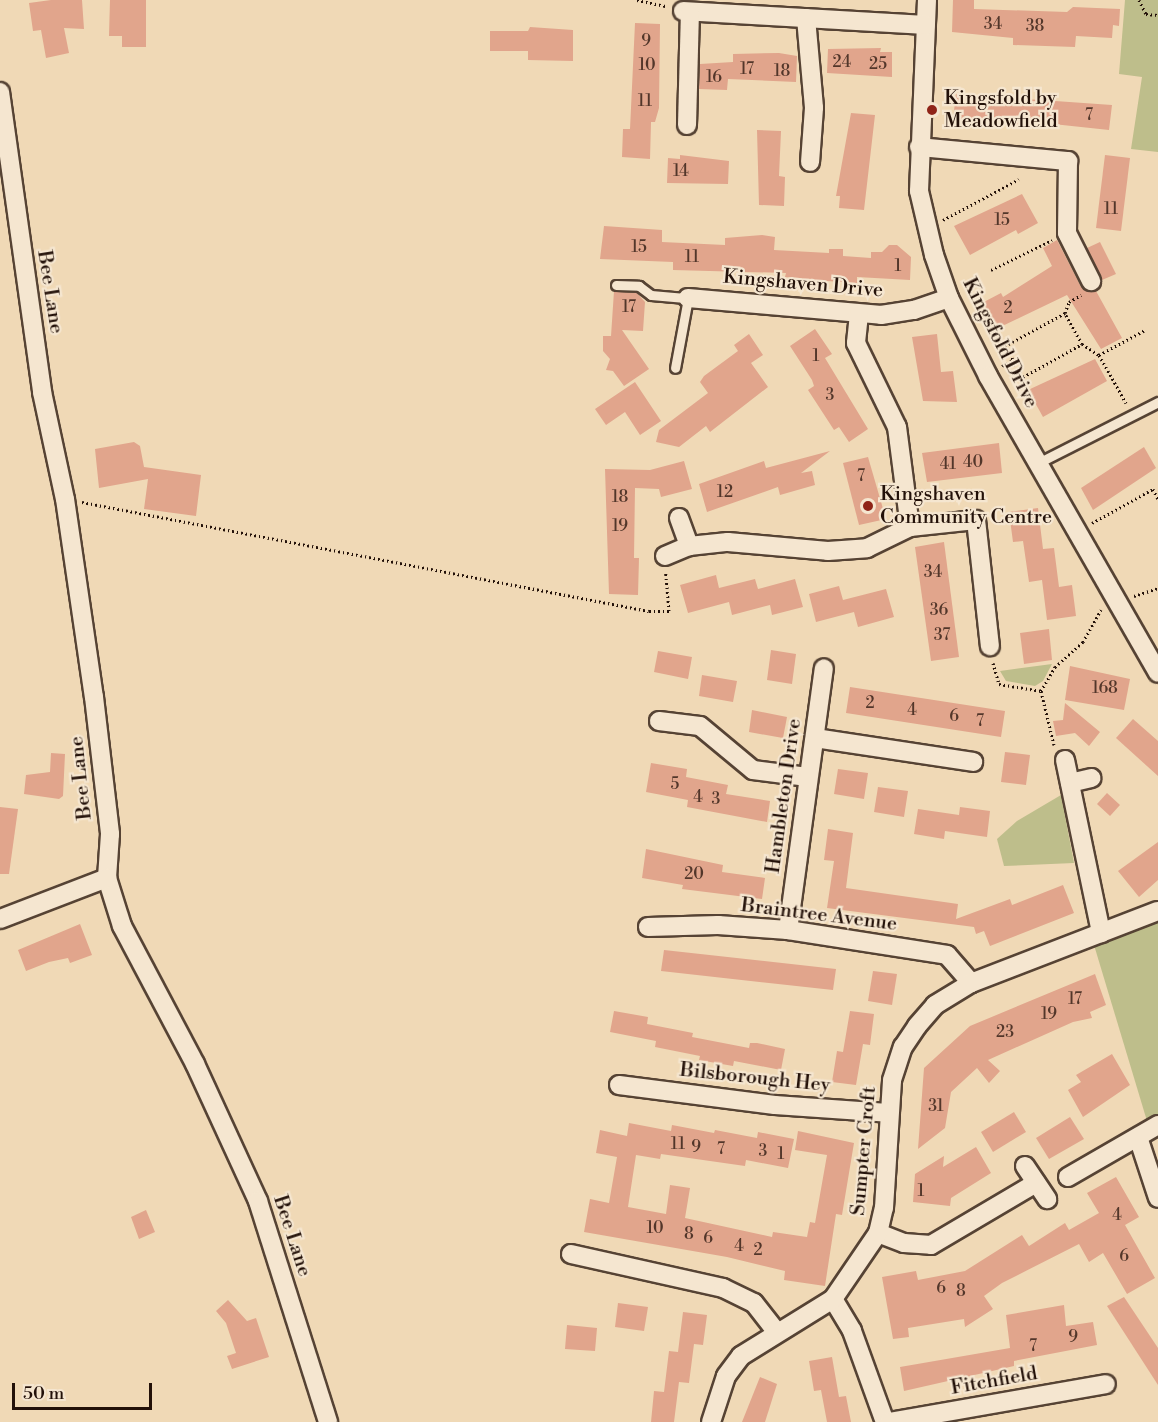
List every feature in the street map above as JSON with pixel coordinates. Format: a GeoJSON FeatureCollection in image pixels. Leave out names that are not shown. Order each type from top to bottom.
{"type":"FeatureCollection","features":[{"type":"Feature","properties":{"kind":"street","name":"Kingsfold Drive"},"geometry":{"type":"LineString","coordinates":[[927,0],[919,147],[919,191],[949,298],[987,373],[1158,673]]}},
{"type":"Feature","properties":{"kind":"street"},"geometry":{"type":"LineString","coordinates":[[687,125],[686,12],[926,25]]}},
{"type":"Feature","properties":{"kind":"street"},"geometry":{"type":"LineString","coordinates":[[806,18],[814,108],[810,162]]}},
{"type":"Feature","properties":{"kind":"street","name":"Bee Lane"},"geometry":{"type":"LineString","coordinates":[[0,92],[42,392],[65,499],[110,834],[107,878],[122,926],[195,1064],[258,1201],[328,1422]]}},
{"type":"Feature","properties":{"kind":"street"},"geometry":{"type":"LineString","coordinates":[[919,147],[1068,161],[1067,233],[1091,281]]}},
{"type":"Feature","properties":{"kind":"street","name":"Kingshaven Drive"},"geometry":{"type":"LineString","coordinates":[[688,298],[791,304],[859,314],[914,310],[949,298]]}},
{"type":"Feature","properties":{"kind":"street"},"geometry":{"type":"LineString","coordinates":[[859,314],[856,343],[897,427],[909,527]]}},
{"type":"Feature","properties":{"kind":"street"},"geometry":{"type":"LineString","coordinates":[[679,518],[689,546]]}},
{"type":"Feature","properties":{"kind":"street"},"geometry":{"type":"LineString","coordinates":[[665,556],[689,546],[728,542],[828,551],[867,548],[909,527],[976,520],[990,646]]}},
{"type":"Feature","properties":{"kind":"street","name":"Hambleton Drive"},"geometry":{"type":"LineString","coordinates":[[788,930],[824,668]]}},
{"type":"Feature","properties":{"kind":"street"},"geometry":{"type":"LineString","coordinates":[[659,721],[700,726],[753,770],[808,777]]}},
{"type":"Feature","properties":{"kind":"street"},"geometry":{"type":"LineString","coordinates":[[814,738],[973,762]]}},
{"type":"Feature","properties":{"kind":"street"},"geometry":{"type":"LineString","coordinates":[[1065,760],[1101,933]]}},
{"type":"Feature","properties":{"kind":"street"},"geometry":{"type":"LineString","coordinates":[[1070,783],[1091,778]]}},
{"type":"Feature","properties":{"kind":"street"},"geometry":{"type":"LineString","coordinates":[[0,920],[107,878]]}},
{"type":"Feature","properties":{"kind":"street","name":"Sumpter Croft"},"geometry":{"type":"LineString","coordinates":[[711,1422],[726,1376],[741,1356],[777,1331],[833,1299],[878,1233],[884,1208],[888,1113],[903,1047],[936,1005],[971,983],[1158,911]]}},
{"type":"Feature","properties":{"kind":"street","name":"Braintree Avenue"},"geometry":{"type":"LineString","coordinates":[[648,927],[788,930],[947,955],[971,983]]}},
{"type":"Feature","properties":{"kind":"street","name":"Bilsborough Hey"},"geometry":{"type":"LineString","coordinates":[[619,1085],[775,1105],[888,1113]]}},
{"type":"Feature","properties":{"kind":"street"},"geometry":{"type":"LineString","coordinates":[[1068,1177],[1158,1125]]}},
{"type":"Feature","properties":{"kind":"street"},"geometry":{"type":"LineString","coordinates":[[1138,1137],[1158,1198]]}},
{"type":"Feature","properties":{"kind":"street"},"geometry":{"type":"LineString","coordinates":[[1025,1166],[1047,1199]]}},
{"type":"Feature","properties":{"kind":"street"},"geometry":{"type":"LineString","coordinates":[[878,1233],[904,1243],[931,1245],[1036,1183]]}},
{"type":"Feature","properties":{"kind":"street"},"geometry":{"type":"LineString","coordinates":[[571,1254],[723,1288],[754,1303],[777,1331]]}},
{"type":"Feature","properties":{"kind":"street"},"geometry":{"type":"LineString","coordinates":[[833,1299],[852,1331],[887,1422]]}},
{"type":"Feature","properties":{"kind":"street","name":"Fitchfield"},"geometry":{"type":"LineString","coordinates":[[887,1422],[1106,1384]]}},
{"type":"Feature","properties":{"kind":"lane"},"geometry":{"type":"LineString","coordinates":[[616,285],[639,286],[651,295],[688,298],[675,368]]}},
{"type":"Feature","properties":{"kind":"lane"},"geometry":{"type":"LineString","coordinates":[[1038,463],[1158,402]]}},
{"type":"Feature","properties":{"kind":"path"},"geometry":{"type":"LineString","coordinates":[[638,0],[686,12]]}},
{"type":"Feature","properties":{"kind":"path"},"geometry":{"type":"LineString","coordinates":[[1139,0],[1146,14],[1158,15]]}},
{"type":"Feature","properties":{"kind":"path"},"geometry":{"type":"LineString","coordinates":[[928,228],[1019,179]]}},
{"type":"Feature","properties":{"kind":"path"},"geometry":{"type":"LineString","coordinates":[[991,270],[1067,233]]}},
{"type":"Feature","properties":{"kind":"path"},"geometry":{"type":"LineString","coordinates":[[1082,344],[1023,377],[1005,346],[1065,313],[1069,302],[1092,288],[1091,281]]}},
{"type":"Feature","properties":{"kind":"path"},"geometry":{"type":"LineString","coordinates":[[1065,313],[1082,344],[1099,355],[1133,416]]}},
{"type":"Feature","properties":{"kind":"path"},"geometry":{"type":"LineString","coordinates":[[1099,355],[1145,330]]}},
{"type":"Feature","properties":{"kind":"path"},"geometry":{"type":"LineString","coordinates":[[987,373],[1013,360]]}},
{"type":"Feature","properties":{"kind":"path"},"geometry":{"type":"LineString","coordinates":[[1077,531],[1153,489],[1158,499]]}},
{"type":"Feature","properties":{"kind":"path"},"geometry":{"type":"LineString","coordinates":[[65,499],[649,610],[669,610],[665,556]]}},
{"type":"Feature","properties":{"kind":"path"},"geometry":{"type":"LineString","coordinates":[[1065,760],[1056,756],[1041,691],[1055,667],[1083,642],[1115,597],[1158,588]]}},
{"type":"Feature","properties":{"kind":"path"},"geometry":{"type":"LineString","coordinates":[[990,646],[999,684],[1041,691]]}},
{"type":"Feature","properties":{"kind":"green space"},"geometry":{"type":"Polygon","coordinates":[[[1125,0],[1158,0],[1158,152],[1131,149],[1142,77],[1119,74],[1125,0]]]}},
{"type":"Feature","properties":{"kind":"green space"},"geometry":{"type":"Polygon","coordinates":[[[1052,664],[1043,681],[1035,686],[1006,681],[1000,671],[1052,664]]]}},
{"type":"Feature","properties":{"kind":"green space"},"geometry":{"type":"Polygon","coordinates":[[[1061,795],[1074,863],[1004,866],[997,839],[1017,821],[1061,795]]]}},
{"type":"Feature","properties":{"kind":"green space"},"geometry":{"type":"Polygon","coordinates":[[[1158,922],[1158,1116],[1147,1121],[1094,945],[1158,922]]]}},
{"type":"Feature","properties":{"kind":"building"},"geometry":{"type":"Polygon","coordinates":[[[82,0],[84,29],[64,28],[69,53],[46,58],[41,30],[33,31],[29,3],[82,0]]]}},
{"type":"Feature","properties":{"kind":"building"},"geometry":{"type":"Polygon","coordinates":[[[110,0],[146,0],[146,47],[122,47],[122,36],[109,36],[110,0]]]}},
{"type":"Feature","properties":{"kind":"building"},"geometry":{"type":"Polygon","coordinates":[[[953,0],[974,0],[974,9],[1067,12],[1073,7],[1120,9],[1119,26],[1113,25],[1112,38],[1076,36],[1075,47],[1013,45],[1013,38],[952,32],[953,0]]]}},
{"type":"Feature","properties":{"kind":"building"},"geometry":{"type":"Polygon","coordinates":[[[635,23],[660,24],[659,108],[655,122],[651,122],[650,159],[622,157],[623,129],[630,129],[635,23]]]}},
{"type":"Feature","properties":{"kind":"building"},"geometry":{"type":"Polygon","coordinates":[[[530,27],[573,30],[573,61],[528,60],[528,51],[490,51],[490,31],[528,31],[530,27]]]}},
{"type":"Feature","properties":{"kind":"building"},"geometry":{"type":"Polygon","coordinates":[[[881,48],[880,52],[892,52],[892,77],[827,73],[828,49],[881,48]]]}},
{"type":"Feature","properties":{"kind":"building"},"geometry":{"type":"Polygon","coordinates":[[[779,53],[797,56],[796,82],[728,79],[727,90],[699,89],[700,64],[733,62],[733,54],[779,53]]]}},
{"type":"Feature","properties":{"kind":"building"},"geometry":{"type":"Polygon","coordinates":[[[956,94],[1112,105],[1109,130],[1025,121],[1025,127],[953,119],[956,94]]]}},
{"type":"Feature","properties":{"kind":"building"},"geometry":{"type":"Polygon","coordinates":[[[851,113],[875,115],[864,210],[839,208],[840,196],[836,196],[851,113]]]}},
{"type":"Feature","properties":{"kind":"building"},"geometry":{"type":"Polygon","coordinates":[[[757,130],[781,131],[779,176],[785,177],[784,206],[759,205],[757,130]]]}},
{"type":"Feature","properties":{"kind":"building"},"geometry":{"type":"Polygon","coordinates":[[[680,155],[729,161],[728,184],[667,183],[668,158],[680,159],[680,155]]]}},
{"type":"Feature","properties":{"kind":"building"},"geometry":{"type":"Polygon","coordinates":[[[1105,155],[1130,158],[1121,231],[1096,228],[1105,155]]]}},
{"type":"Feature","properties":{"kind":"building"},"geometry":{"type":"Polygon","coordinates":[[[1022,194],[1038,223],[1018,234],[1016,230],[970,255],[954,226],[1022,194]]]}},
{"type":"Feature","properties":{"kind":"building"},"geometry":{"type":"Polygon","coordinates":[[[604,226],[662,230],[662,242],[725,245],[725,238],[762,235],[775,237],[774,250],[829,253],[829,249],[843,249],[843,256],[871,258],[871,252],[882,252],[889,245],[897,245],[911,257],[910,280],[857,277],[857,283],[827,281],[785,277],[786,273],[673,270],[673,262],[600,259],[604,226]]]}},
{"type":"Feature","properties":{"kind":"building"},"geometry":{"type":"Polygon","coordinates":[[[1057,240],[1081,287],[1096,291],[1122,338],[1101,349],[1067,295],[996,329],[982,303],[1001,293],[1003,297],[1052,266],[1043,248],[1057,240]]]}},
{"type":"Feature","properties":{"kind":"building"},"geometry":{"type":"Polygon","coordinates":[[[1100,242],[1116,274],[1102,280],[1087,248],[1100,242]]]}},
{"type":"Feature","properties":{"kind":"building"},"geometry":{"type":"Polygon","coordinates":[[[614,291],[637,293],[645,302],[643,331],[622,330],[649,369],[624,386],[613,371],[606,370],[610,359],[603,351],[603,336],[611,336],[614,291]]]}},
{"type":"Feature","properties":{"kind":"building"},"geometry":{"type":"Polygon","coordinates":[[[815,329],[832,354],[825,358],[868,429],[849,442],[839,427],[834,430],[808,390],[814,386],[812,380],[790,346],[815,329]]]}},
{"type":"Feature","properties":{"kind":"building"},"geometry":{"type":"Polygon","coordinates":[[[749,334],[763,355],[751,363],[768,387],[710,432],[706,426],[679,447],[656,442],[659,430],[708,393],[700,382],[704,376],[738,351],[734,345],[749,334]]]}},
{"type":"Feature","properties":{"kind":"building"},"geometry":{"type":"Polygon","coordinates":[[[937,334],[941,372],[953,371],[957,402],[923,401],[912,337],[937,334]]]}},
{"type":"Feature","properties":{"kind":"building"},"geometry":{"type":"Polygon","coordinates":[[[1095,359],[1107,381],[1043,417],[1028,390],[1095,359]]]}},
{"type":"Feature","properties":{"kind":"building"},"geometry":{"type":"Polygon","coordinates":[[[635,382],[661,421],[640,435],[625,412],[606,425],[595,409],[635,382]]]}},
{"type":"Feature","properties":{"kind":"building"},"geometry":{"type":"Polygon","coordinates":[[[134,442],[140,446],[144,467],[201,475],[196,516],[144,509],[148,479],[99,488],[95,449],[134,442]]]}},
{"type":"Feature","properties":{"kind":"building"},"geometry":{"type":"Polygon","coordinates":[[[999,443],[1002,473],[927,482],[922,453],[999,443]]]}},
{"type":"Feature","properties":{"kind":"building"},"geometry":{"type":"Polygon","coordinates":[[[1144,447],[1156,468],[1093,510],[1081,488],[1144,447]]]}},
{"type":"Feature","properties":{"kind":"building"},"geometry":{"type":"Polygon","coordinates":[[[830,451],[801,473],[812,471],[815,485],[780,495],[778,487],[707,512],[699,484],[764,461],[766,468],[830,451]]]}},
{"type":"Feature","properties":{"kind":"building"},"geometry":{"type":"Polygon","coordinates":[[[868,457],[886,519],[859,525],[843,463],[868,457]]]}},
{"type":"Feature","properties":{"kind":"building"},"geometry":{"type":"Polygon","coordinates":[[[684,461],[692,489],[661,497],[659,489],[635,488],[634,558],[639,558],[638,595],[609,594],[605,469],[650,470],[684,461]]]}},
{"type":"Feature","properties":{"kind":"building"},"geometry":{"type":"Polygon","coordinates":[[[1038,508],[1043,549],[1054,548],[1059,587],[1072,585],[1076,616],[1047,620],[1042,580],[1029,582],[1023,541],[1013,542],[1009,512],[1038,508]]]}},
{"type":"Feature","properties":{"kind":"building"},"geometry":{"type":"Polygon","coordinates":[[[944,542],[959,657],[931,661],[915,547],[944,542]]]}},
{"type":"Feature","properties":{"kind":"building"},"geometry":{"type":"Polygon","coordinates":[[[716,575],[719,588],[755,579],[758,589],[795,579],[803,607],[772,615],[770,605],[732,615],[729,602],[688,613],[680,585],[716,575]]]}},
{"type":"Feature","properties":{"kind":"building"},"geometry":{"type":"Polygon","coordinates":[[[839,586],[843,600],[886,589],[894,617],[858,627],[854,612],[816,622],[809,594],[839,586]]]}},
{"type":"Feature","properties":{"kind":"building"},"geometry":{"type":"Polygon","coordinates":[[[1049,629],[1052,660],[1024,664],[1020,633],[1049,629]]]}},
{"type":"Feature","properties":{"kind":"building"},"geometry":{"type":"Polygon","coordinates":[[[771,650],[796,654],[792,684],[767,680],[771,650]]]}},
{"type":"Feature","properties":{"kind":"building"},"geometry":{"type":"Polygon","coordinates":[[[658,651],[692,657],[688,679],[654,672],[658,651]]]}},
{"type":"Feature","properties":{"kind":"building"},"geometry":{"type":"Polygon","coordinates":[[[1070,666],[1130,679],[1124,710],[1065,700],[1070,666]]]}},
{"type":"Feature","properties":{"kind":"building"},"geometry":{"type":"Polygon","coordinates":[[[702,675],[737,681],[733,702],[699,696],[702,675]]]}},
{"type":"Feature","properties":{"kind":"building"},"geometry":{"type":"Polygon","coordinates":[[[850,687],[1005,711],[1001,737],[846,713],[850,687]]]}},
{"type":"Feature","properties":{"kind":"building"},"geometry":{"type":"Polygon","coordinates":[[[1065,703],[1100,732],[1089,746],[1075,733],[1056,736],[1053,721],[1063,720],[1065,703]]]}},
{"type":"Feature","properties":{"kind":"building"},"geometry":{"type":"Polygon","coordinates":[[[752,710],[787,717],[783,738],[749,732],[752,710]]]}},
{"type":"Feature","properties":{"kind":"building"},"geometry":{"type":"Polygon","coordinates":[[[1133,719],[1158,741],[1158,776],[1116,738],[1133,719]]]}},
{"type":"Feature","properties":{"kind":"building"},"geometry":{"type":"Polygon","coordinates":[[[1005,752],[1030,755],[1026,785],[1001,782],[1005,752]]]}},
{"type":"Feature","properties":{"kind":"building"},"geometry":{"type":"Polygon","coordinates":[[[51,753],[65,754],[63,796],[59,799],[24,794],[26,775],[50,772],[51,753]]]}},
{"type":"Feature","properties":{"kind":"building"},"geometry":{"type":"Polygon","coordinates":[[[651,763],[687,769],[686,777],[728,785],[726,794],[770,801],[767,822],[687,807],[688,800],[646,792],[651,763]]]}},
{"type":"Feature","properties":{"kind":"building"},"geometry":{"type":"Polygon","coordinates":[[[838,769],[868,773],[864,799],[834,794],[838,769]]]}},
{"type":"Feature","properties":{"kind":"building"},"geometry":{"type":"Polygon","coordinates":[[[878,787],[908,791],[904,817],[874,812],[878,787]]]}},
{"type":"Feature","properties":{"kind":"building"},"geometry":{"type":"Polygon","coordinates":[[[1107,793],[1120,805],[1110,816],[1097,804],[1107,793]]]}},
{"type":"Feature","properties":{"kind":"building"},"geometry":{"type":"Polygon","coordinates":[[[0,807],[18,809],[9,874],[0,874],[0,807]]]}},
{"type":"Feature","properties":{"kind":"building"},"geometry":{"type":"Polygon","coordinates":[[[960,807],[990,811],[987,837],[945,831],[944,839],[914,834],[918,809],[959,815],[960,807]]]}},
{"type":"Feature","properties":{"kind":"building"},"geometry":{"type":"Polygon","coordinates":[[[828,829],[853,833],[846,888],[958,904],[956,919],[1010,899],[1012,905],[1063,885],[1074,913],[990,946],[984,931],[976,934],[974,927],[827,908],[834,861],[824,860],[828,829]]]}},
{"type":"Feature","properties":{"kind":"building"},"geometry":{"type":"Polygon","coordinates":[[[1158,842],[1158,880],[1139,897],[1118,871],[1158,842]]]}},
{"type":"Feature","properties":{"kind":"building"},"geometry":{"type":"Polygon","coordinates":[[[646,849],[723,865],[722,872],[765,878],[762,899],[682,889],[683,885],[642,878],[646,849]]]}},
{"type":"Feature","properties":{"kind":"building"},"geometry":{"type":"Polygon","coordinates":[[[80,924],[92,955],[70,963],[68,958],[49,962],[26,971],[18,950],[80,924]]]}},
{"type":"Feature","properties":{"kind":"building"},"geometry":{"type":"Polygon","coordinates":[[[664,950],[836,969],[833,990],[661,971],[664,950]]]}},
{"type":"Feature","properties":{"kind":"building"},"geometry":{"type":"Polygon","coordinates":[[[873,971],[897,974],[892,1005],[868,1001],[873,971]]]}},
{"type":"Feature","properties":{"kind":"building"},"geometry":{"type":"Polygon","coordinates":[[[1095,974],[1106,1005],[1090,1012],[1092,1018],[1073,1022],[988,1060],[1000,1071],[989,1083],[977,1068],[951,1092],[945,1128],[918,1149],[924,1068],[970,1026],[1095,974]]]}},
{"type":"Feature","properties":{"kind":"building"},"geometry":{"type":"Polygon","coordinates":[[[614,1011],[648,1017],[647,1024],[693,1033],[692,1037],[749,1048],[750,1043],[757,1043],[785,1049],[781,1070],[734,1061],[733,1066],[699,1060],[700,1056],[655,1047],[656,1041],[610,1032],[614,1011]]]}},
{"type":"Feature","properties":{"kind":"building"},"geometry":{"type":"Polygon","coordinates":[[[850,1011],[874,1014],[870,1045],[863,1044],[856,1085],[832,1082],[837,1051],[843,1052],[850,1011]]]}},
{"type":"Feature","properties":{"kind":"building"},"geometry":{"type":"Polygon","coordinates":[[[1112,1054],[1130,1085],[1083,1117],[1068,1090],[1081,1082],[1076,1075],[1112,1054]]]}},
{"type":"Feature","properties":{"kind":"building"},"geometry":{"type":"Polygon","coordinates":[[[1014,1112],[1026,1132],[993,1152],[981,1132],[1014,1112]]]}},
{"type":"Feature","properties":{"kind":"building"},"geometry":{"type":"Polygon","coordinates":[[[1070,1117],[1084,1139],[1049,1159],[1036,1138],[1070,1117]]]}},
{"type":"Feature","properties":{"kind":"building"},"geometry":{"type":"Polygon","coordinates":[[[629,1123],[671,1131],[672,1125],[757,1138],[758,1132],[794,1139],[788,1168],[746,1160],[745,1166],[661,1154],[660,1159],[636,1155],[628,1207],[666,1214],[670,1185],[690,1188],[685,1218],[772,1237],[773,1232],[807,1237],[810,1222],[815,1223],[827,1155],[795,1150],[798,1131],[854,1143],[842,1215],[836,1214],[825,1286],[784,1280],[785,1271],[727,1257],[584,1232],[590,1199],[609,1203],[617,1157],[596,1153],[600,1130],[627,1136],[629,1123]]]}},
{"type":"Feature","properties":{"kind":"building"},"geometry":{"type":"Polygon","coordinates":[[[976,1147],[991,1173],[951,1198],[950,1206],[913,1202],[915,1174],[944,1156],[943,1167],[976,1147]]]}},
{"type":"Feature","properties":{"kind":"building"},"geometry":{"type":"Polygon","coordinates":[[[1116,1177],[1139,1217],[1125,1225],[1155,1278],[1127,1294],[1103,1253],[1089,1262],[1079,1244],[1002,1283],[984,1296],[993,1309],[965,1327],[964,1319],[908,1328],[909,1337],[893,1339],[882,1277],[916,1271],[918,1280],[965,1271],[1022,1235],[1029,1246],[1065,1223],[1069,1230],[1099,1213],[1087,1193],[1116,1177]]]}},
{"type":"Feature","properties":{"kind":"building"},"geometry":{"type":"Polygon","coordinates":[[[146,1210],[155,1232],[139,1239],[131,1217],[146,1210]]]}},
{"type":"Feature","properties":{"kind":"building"},"geometry":{"type":"Polygon","coordinates":[[[1124,1297],[1158,1348],[1158,1385],[1107,1306],[1124,1297]]]}},
{"type":"Feature","properties":{"kind":"building"},"geometry":{"type":"Polygon","coordinates":[[[228,1300],[247,1321],[256,1318],[269,1357],[232,1369],[227,1356],[236,1353],[226,1323],[216,1311],[228,1300]]]}},
{"type":"Feature","properties":{"kind":"building"},"geometry":{"type":"Polygon","coordinates":[[[618,1303],[648,1307],[644,1331],[615,1327],[618,1303]]]}},
{"type":"Feature","properties":{"kind":"building"},"geometry":{"type":"Polygon","coordinates":[[[1064,1305],[1066,1326],[1093,1322],[1097,1345],[1014,1361],[1014,1366],[904,1391],[900,1367],[1010,1348],[1006,1315],[1064,1305]]]}},
{"type":"Feature","properties":{"kind":"building"},"geometry":{"type":"Polygon","coordinates":[[[683,1312],[707,1315],[703,1345],[694,1344],[689,1383],[679,1382],[674,1422],[651,1422],[654,1391],[664,1392],[669,1351],[678,1352],[683,1312]]]}},
{"type":"Feature","properties":{"kind":"building"},"geometry":{"type":"Polygon","coordinates":[[[567,1325],[597,1328],[595,1351],[565,1349],[567,1325]]]}},
{"type":"Feature","properties":{"kind":"building"},"geometry":{"type":"Polygon","coordinates":[[[832,1357],[839,1397],[846,1396],[851,1422],[827,1422],[821,1390],[814,1391],[809,1361],[832,1357]]]}},
{"type":"Feature","properties":{"kind":"building"},"geometry":{"type":"Polygon","coordinates":[[[760,1377],[777,1384],[765,1422],[742,1422],[760,1377]]]}},
{"type":"Feature","properties":{"kind":"place","name":"Kingsfold by Meadowfield"},"geometry":{"type":"Point","coordinates":[932,110]}},
{"type":"Feature","properties":{"kind":"place","name":"Kingshaven Community Centre"},"geometry":{"type":"Point","coordinates":[868,506]}}]}
